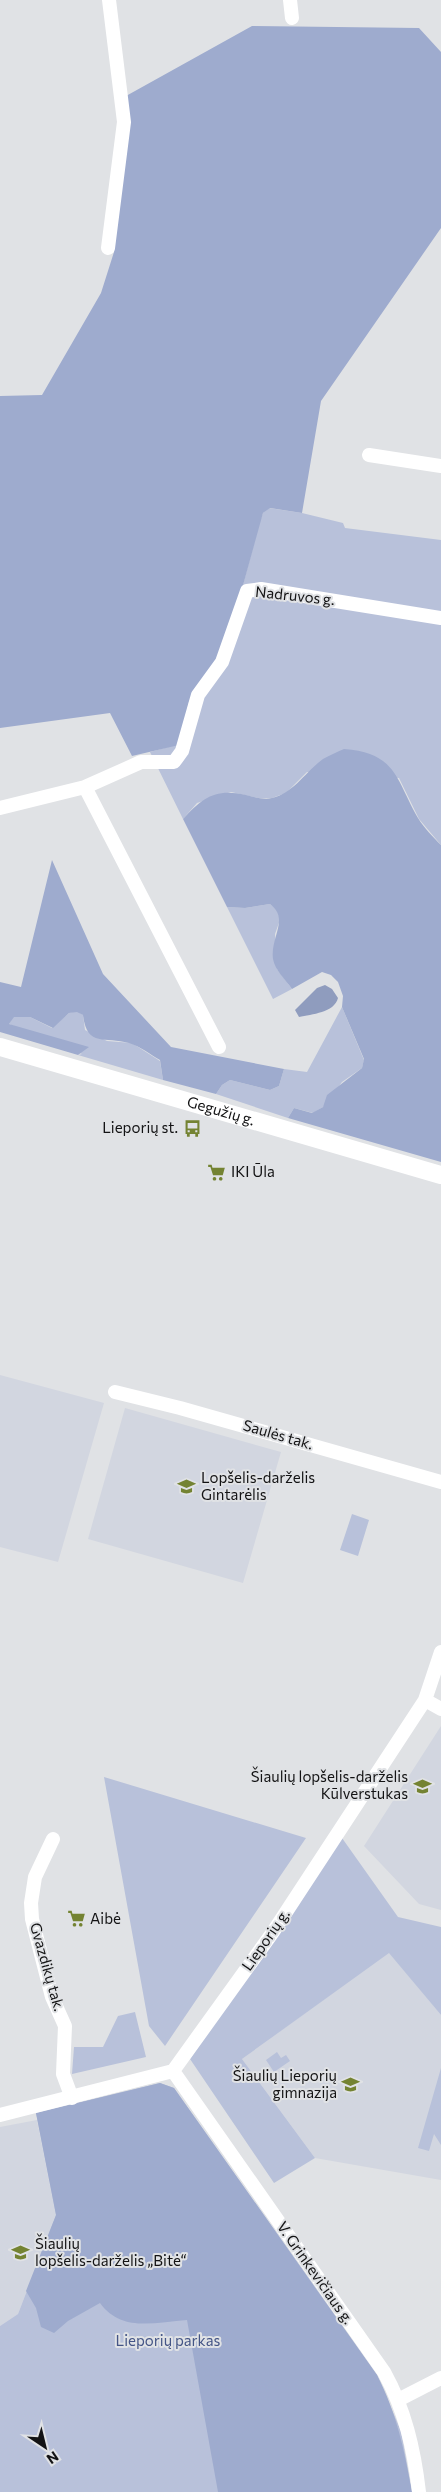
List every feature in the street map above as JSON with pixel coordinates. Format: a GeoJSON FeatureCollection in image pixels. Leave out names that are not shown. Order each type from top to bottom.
{"type":"FeatureCollection","features":[{"type":"Feature","properties":{"kind":"main road","name":"Gegužių g."},"geometry":{"type":"LineString","coordinates":[[0,1047],[441,1175]]}},
{"type":"Feature","properties":{"kind":"street"},"geometry":{"type":"LineString","coordinates":[[108,248],[124,122],[109,0]]}},
{"type":"Feature","properties":{"kind":"street"},"geometry":{"type":"LineString","coordinates":[[290,0],[292,18]]}},
{"type":"Feature","properties":{"kind":"street"},"geometry":{"type":"LineString","coordinates":[[369,455],[441,466]]}},
{"type":"Feature","properties":{"kind":"street","name":"Nadruvos g."},"geometry":{"type":"LineString","coordinates":[[0,808],[85,787],[141,762],[174,762],[182,751],[198,695],[222,662],[247,591],[261,589],[441,618]]}},
{"type":"Feature","properties":{"kind":"street"},"geometry":{"type":"LineString","coordinates":[[85,787],[219,1048]]}},
{"type":"Feature","properties":{"kind":"street","name":"Saulės tak."},"geometry":{"type":"LineString","coordinates":[[115,1392],[198,1413],[441,1482]]}},
{"type":"Feature","properties":{"kind":"street","name":"Lieporių g."},"geometry":{"type":"LineString","coordinates":[[173,2071],[273,1932],[425,1700],[441,1652]]}},
{"type":"Feature","properties":{"kind":"street"},"geometry":{"type":"LineString","coordinates":[[425,1700],[441,1709]]}},
{"type":"Feature","properties":{"kind":"street","name":"Gvazdikų tak."},"geometry":{"type":"LineString","coordinates":[[53,1838],[35,1877],[31,1904],[32,1918],[52,1997],[65,2026],[63,2074],[72,2098]]}},
{"type":"Feature","properties":{"kind":"street"},"geometry":{"type":"LineString","coordinates":[[0,2115],[173,2071]]}},
{"type":"Feature","properties":{"kind":"street","name":"V. Grinkevičiaus g."},"geometry":{"type":"LineString","coordinates":[[173,2071],[384,2372],[398,2400],[410,2436],[419,2492]]}},
{"type":"Feature","properties":{"kind":"street"},"geometry":{"type":"LineString","coordinates":[[398,2400],[441,2378]]}},
{"type":"Feature","properties":{"kind":"shaded area"},"geometry":{"type":"Polygon","coordinates":[[[252,26],[419,28],[441,52],[441,228],[321,401],[302,513],[270,508],[263,513],[237,607],[219,654],[189,702],[179,745],[132,756],[110,713],[0,728],[0,396],[42,395],[101,293],[114,252],[126,96],[252,26]]]}},
{"type":"Feature","properties":{"kind":"shaded area"},"geometry":{"type":"Polygon","coordinates":[[[344,749],[375,756],[385,763],[399,781],[420,822],[441,845],[441,1162],[288,1118],[294,1108],[312,1113],[323,1107],[327,1095],[362,1068],[364,1059],[342,1007],[343,996],[338,982],[331,975],[322,972],[292,989],[278,971],[273,959],[274,943],[279,922],[276,910],[270,904],[245,908],[227,907],[183,819],[204,800],[218,794],[236,793],[266,799],[280,795],[293,787],[323,759],[344,749]]]}},
{"type":"Feature","properties":{"kind":"shaded area"},"geometry":{"type":"Polygon","coordinates":[[[52,860],[103,974],[171,1047],[284,1069],[279,1086],[270,1090],[230,1080],[222,1085],[216,1094],[163,1080],[160,1060],[133,1044],[93,1037],[88,1032],[83,1015],[77,1012],[69,1013],[53,1028],[30,1017],[14,1017],[9,1024],[89,1047],[78,1055],[0,1032],[0,982],[21,987],[52,860]]]}},
{"type":"Feature","properties":{"kind":"shaded area"},"geometry":{"type":"Polygon","coordinates":[[[325,985],[332,989],[338,998],[336,1003],[322,1012],[299,1017],[295,1010],[317,988],[325,985]]]}},
{"type":"Feature","properties":{"kind":"shaded area"},"geometry":{"type":"Polygon","coordinates":[[[0,1375],[104,1403],[58,1562],[0,1547],[0,1375]]]}},
{"type":"Feature","properties":{"kind":"shaded area","name":"Lopšelis-darželis Gintarėlis"},"geometry":{"type":"Polygon","coordinates":[[[125,1408],[281,1452],[243,1583],[88,1539],[125,1408]]]}},
{"type":"Feature","properties":{"kind":"shaded area","name":"Šiaulių lopšelis-darželis Kūlverstukas"},"geometry":{"type":"Polygon","coordinates":[[[441,1726],[441,1910],[419,1904],[364,1846],[441,1726]]]}},
{"type":"Feature","properties":{"kind":"shaded area","name":"Šiaulių Lieporių gimnazija"},"geometry":{"type":"Polygon","coordinates":[[[389,1952],[441,2015],[441,2180],[315,2158],[242,2059],[389,1952]]]}},
{"type":"Feature","properties":{"kind":"shaded area","name":"Lieporių parkas"},"geometry":{"type":"Polygon","coordinates":[[[160,2083],[174,2088],[377,2375],[390,2404],[399,2432],[412,2492],[218,2492],[187,2320],[140,2324],[129,2322],[118,2319],[100,2303],[68,2321],[54,2333],[41,2327],[36,2308],[26,2291],[56,2215],[36,2113],[160,2083]]]}},
{"type":"Feature","properties":{"kind":"shaded area","name":"Šiaulių lopšelis-darželis „Bitė“"},"geometry":{"type":"Polygon","coordinates":[[[37,2120],[56,2215],[18,2314],[0,2326],[0,2127],[37,2120]]]}},
{"type":"Feature","properties":{"kind":"green space"},"geometry":{"type":"Polygon","coordinates":[[[269,508],[302,513],[343,523],[345,528],[441,540],[441,845],[419,819],[399,778],[307,772],[286,793],[272,798],[258,798],[231,792],[197,803],[183,819],[150,752],[179,744],[189,702],[205,674],[237,607],[260,521],[263,513],[269,508]]]}},
{"type":"Feature","properties":{"kind":"green space"},"geometry":{"type":"Polygon","coordinates":[[[270,904],[277,909],[280,920],[275,934],[277,969],[292,989],[273,999],[227,907],[245,908],[270,904]]]}},
{"type":"Feature","properties":{"kind":"green space"},"geometry":{"type":"Polygon","coordinates":[[[342,1007],[364,1060],[362,1068],[342,1082],[323,1107],[313,1113],[294,1108],[288,1118],[216,1094],[222,1085],[230,1080],[270,1090],[279,1086],[284,1069],[307,1072],[342,1007]]]}},
{"type":"Feature","properties":{"kind":"green space"},"geometry":{"type":"Polygon","coordinates":[[[77,1011],[83,1015],[85,1030],[107,1041],[132,1043],[160,1061],[163,1080],[78,1055],[82,1054],[9,1024],[13,1017],[30,1017],[52,1028],[69,1013],[77,1011]]]}},
{"type":"Feature","properties":{"kind":"green space"},"geometry":{"type":"Polygon","coordinates":[[[352,1514],[369,1520],[358,1556],[340,1550],[352,1514]]]}},
{"type":"Feature","properties":{"kind":"green space"},"geometry":{"type":"Polygon","coordinates":[[[104,1777],[306,1838],[165,2046],[149,2026],[104,1777]]]}},
{"type":"Feature","properties":{"kind":"green space"},"geometry":{"type":"Polygon","coordinates":[[[342,1838],[398,1917],[441,1927],[441,2015],[389,1953],[242,2059],[315,2158],[274,2183],[190,2059],[342,1838]]]}},
{"type":"Feature","properties":{"kind":"green space"},"geometry":{"type":"Polygon","coordinates":[[[135,2012],[146,2057],[72,2074],[74,2047],[103,2047],[118,2016],[135,2012]]]}},
{"type":"Feature","properties":{"kind":"green space"},"geometry":{"type":"Polygon","coordinates":[[[277,2052],[281,2058],[286,2055],[290,2061],[274,2072],[266,2060],[277,2052]]]}},
{"type":"Feature","properties":{"kind":"green space"},"geometry":{"type":"Polygon","coordinates":[[[441,2068],[441,2145],[434,2134],[429,2151],[418,2148],[441,2068]]]}},
{"type":"Feature","properties":{"kind":"green space","name":"Lieporių parkas"},"geometry":{"type":"Polygon","coordinates":[[[160,2083],[174,2088],[377,2375],[401,2431],[412,2492],[0,2492],[0,2326],[18,2314],[56,2215],[36,2113],[160,2083]]]}},
{"type":"Feature","properties":{"kind":"place","name":"Lieporių st."},"geometry":{"type":"Point","coordinates":[192,1128]}},
{"type":"Feature","properties":{"kind":"place","name":"IKI Ūla"},"geometry":{"type":"Point","coordinates":[217,1172]}},
{"type":"Feature","properties":{"kind":"place","name":"Lopšelis-darželis Gintarėlis"},"geometry":{"type":"Point","coordinates":[187,1487]}},
{"type":"Feature","properties":{"kind":"place","name":"Šiaulių lopšelis-darželis Kūlverstukas"},"geometry":{"type":"Point","coordinates":[422,1786]}},
{"type":"Feature","properties":{"kind":"place","name":"Aibė"},"geometry":{"type":"Point","coordinates":[76,1919]}},
{"type":"Feature","properties":{"kind":"place","name":"Šiaulių Lieporių gimnazija"},"geometry":{"type":"Point","coordinates":[351,2085]}},
{"type":"Feature","properties":{"kind":"place","name":"Šiaulių lopšelis-darželis „Bitė“"},"geometry":{"type":"Point","coordinates":[21,2253]}}]}
